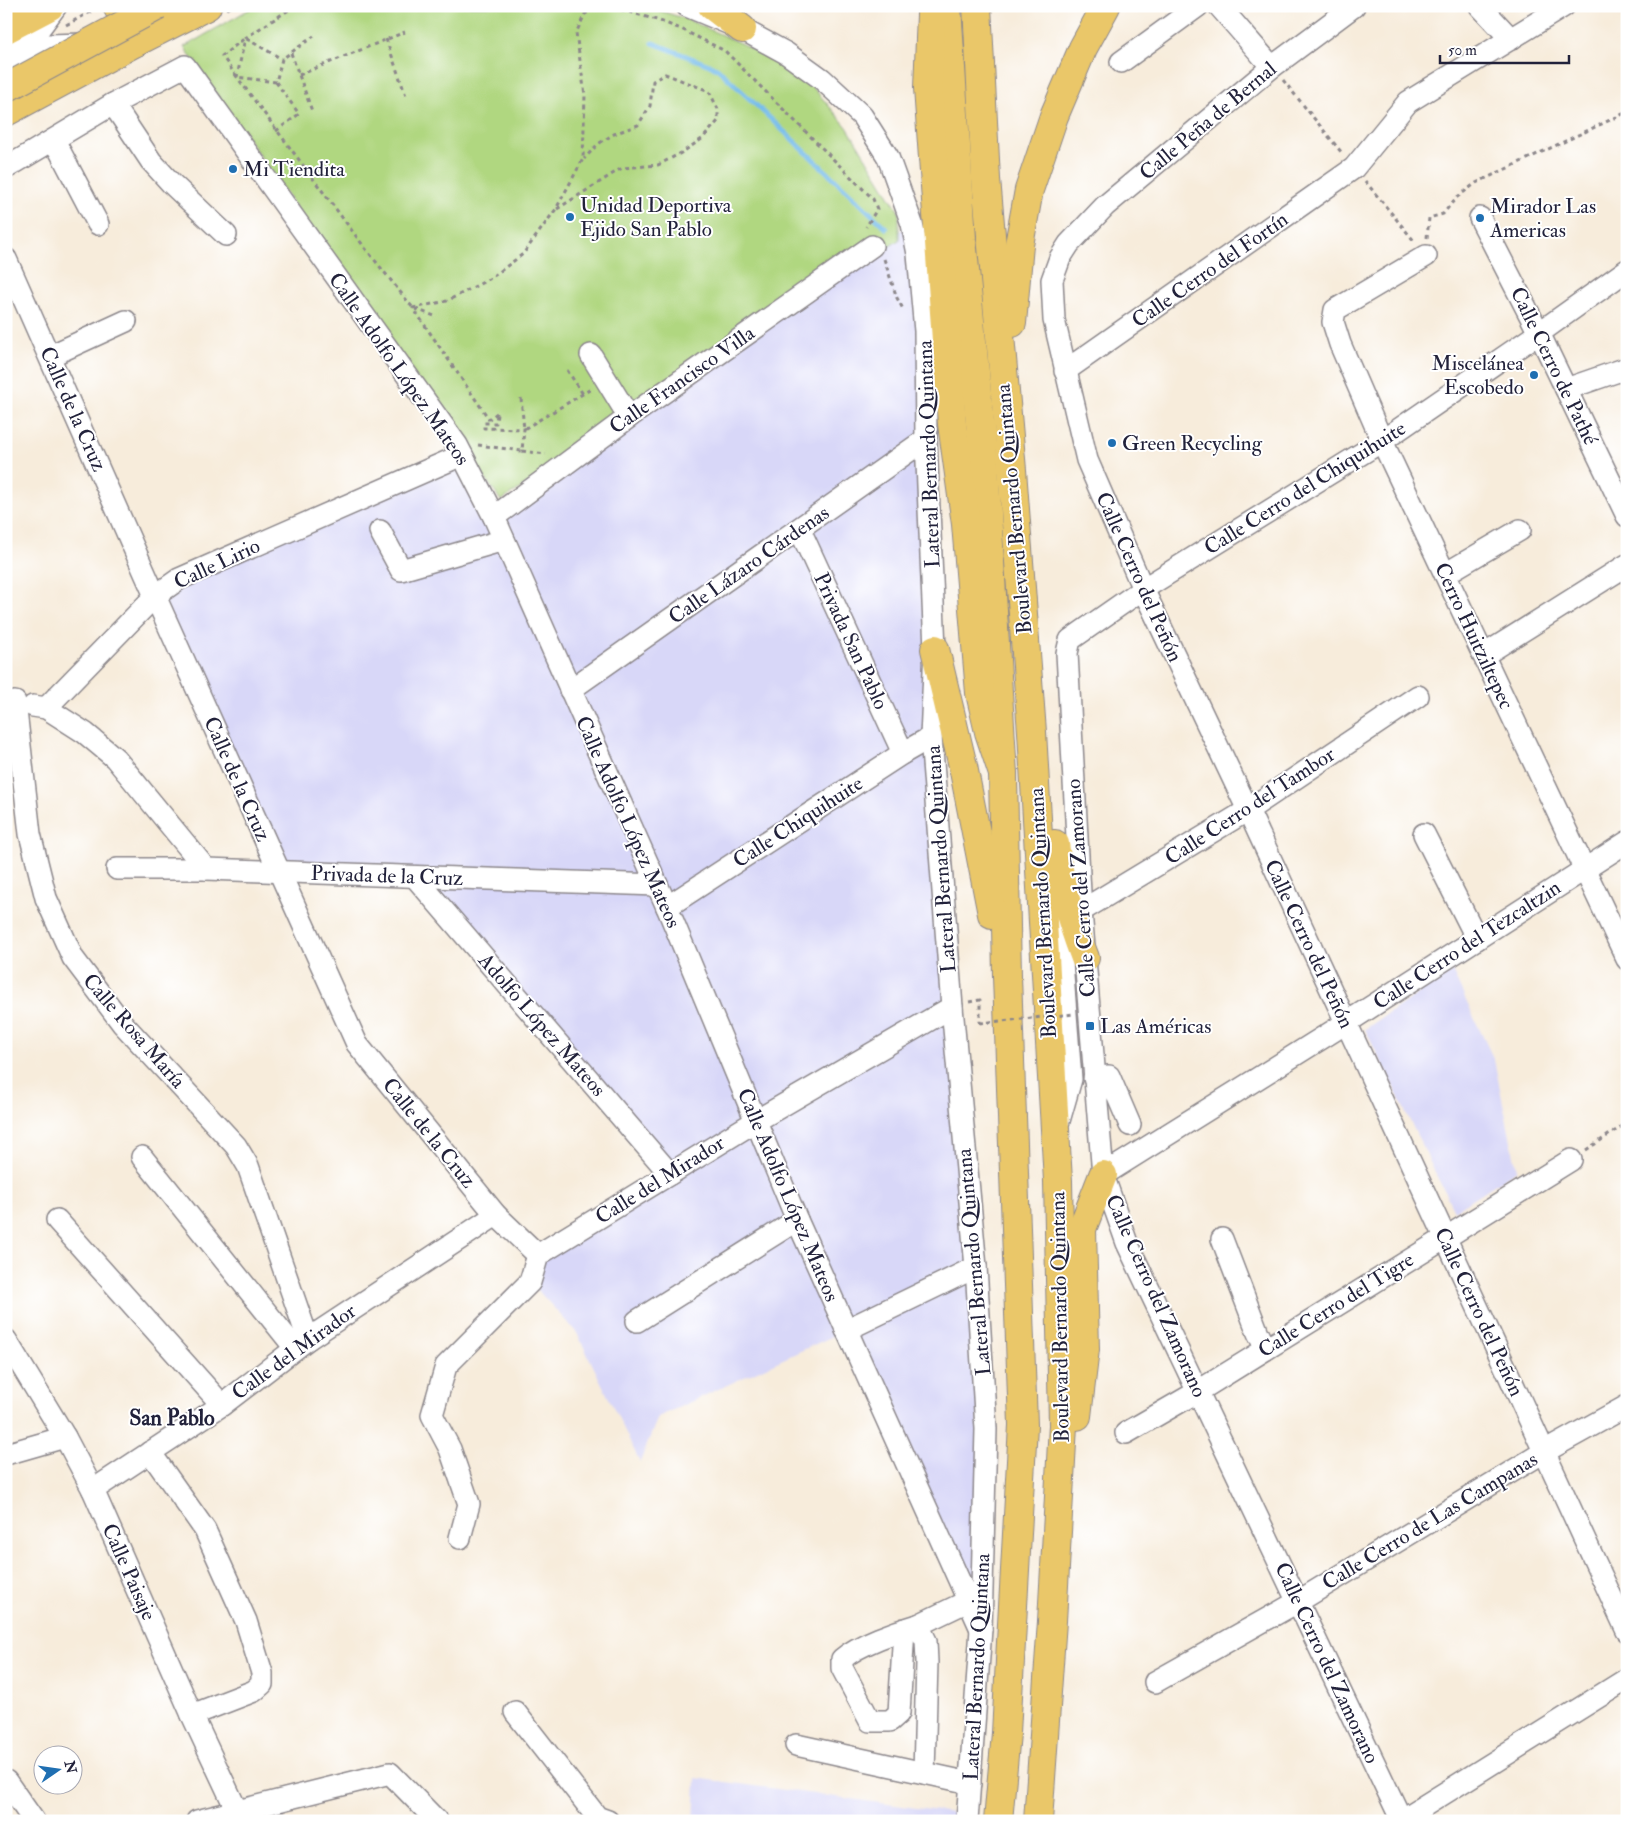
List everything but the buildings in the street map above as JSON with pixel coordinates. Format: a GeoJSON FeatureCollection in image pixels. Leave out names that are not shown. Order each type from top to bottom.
{"type":"FeatureCollection","features":[{"type":"Feature","properties":{"kind":"main road"},"geometry":{"type":"LineString","coordinates":[[117,6],[136,42]]}},
{"type":"Feature","properties":{"kind":"main road"},"geometry":{"type":"LineString","coordinates":[[6,88],[158,6]]}},
{"type":"Feature","properties":{"kind":"main road"},"geometry":{"type":"LineString","coordinates":[[6,112],[207,6]]}},
{"type":"Feature","properties":{"kind":"main road"},"geometry":{"type":"LineString","coordinates":[[712,6],[742,29]]}},
{"type":"Feature","properties":{"kind":"main road"},"geometry":{"type":"LineString","coordinates":[[934,6],[931,14],[928,88],[952,424],[966,524],[980,693],[989,732],[1003,774]]}},
{"type":"Feature","properties":{"kind":"main road","name":"Boulevard Bernardo Quintana"},"geometry":{"type":"LineString","coordinates":[[947,6],[962,240],[984,464],[1003,774],[1006,976],[1023,1426],[1006,1733],[998,1821]]}},
{"type":"Feature","properties":{"kind":"main road","name":"Boulevard Bernardo Quintana"},"geometry":{"type":"LineString","coordinates":[[977,6],[986,179],[1012,470],[1032,732],[1058,1190],[1063,1425],[1038,1821]]}},
{"type":"Feature","properties":{"kind":"main road"},"geometry":{"type":"LineString","coordinates":[[1012,470],[1011,328],[1019,245],[1029,190],[1054,116],[1083,48],[1106,6]]}},
{"type":"Feature","properties":{"kind":"main road"},"geometry":{"type":"LineString","coordinates":[[6,29],[55,17]]}},
{"type":"Feature","properties":{"kind":"main road"},"geometry":{"type":"LineString","coordinates":[[935,649],[963,766],[1006,976]]}},
{"type":"Feature","properties":{"kind":"main road"},"geometry":{"type":"LineString","coordinates":[[1032,732],[1049,799],[1058,868],[1069,916],[1085,958]]}},
{"type":"Feature","properties":{"kind":"main road"},"geometry":{"type":"LineString","coordinates":[[1058,1513],[1076,1430],[1085,1349],[1082,1229],[1103,1175]]}},
{"type":"Feature","properties":{"kind":"main road"},"geometry":{"type":"LineString","coordinates":[[979,1821],[1006,1733]]}},
{"type":"Feature","properties":{"kind":"street"},"geometry":{"type":"LineString","coordinates":[[6,47],[39,29],[56,6]]}},
{"type":"Feature","properties":{"kind":"street","name":"Lateral Bernardo Quintana"},"geometry":{"type":"LineString","coordinates":[[687,6],[742,29],[786,53],[822,79],[862,116],[888,158],[912,224],[918,254],[925,331],[926,439],[935,649],[931,737],[952,1007],[976,1267],[986,1429],[981,1629],[966,1821]]}},
{"type":"Feature","properties":{"kind":"street"},"geometry":{"type":"LineString","coordinates":[[1121,62],[1198,6]]}},
{"type":"Feature","properties":{"kind":"street"},"geometry":{"type":"LineString","coordinates":[[1218,6],[1272,67]]}},
{"type":"Feature","properties":{"kind":"street","name":"Calle Peña de Bernal"},"geometry":{"type":"LineString","coordinates":[[1069,244],[1105,206],[1272,67],[1354,6]]}},
{"type":"Feature","properties":{"kind":"street"},"geometry":{"type":"LineString","coordinates":[[1480,6],[1511,39]]}},
{"type":"Feature","properties":{"kind":"street","name":"Calle Cerro del Fortín"},"geometry":{"type":"LineString","coordinates":[[1065,371],[1354,168],[1408,102],[1564,6]]}},
{"type":"Feature","properties":{"kind":"street"},"geometry":{"type":"LineString","coordinates":[[6,67],[48,45],[136,42]]}},
{"type":"Feature","properties":{"kind":"street","name":"Calle Adolfo López Mateos"},"geometry":{"type":"LineString","coordinates":[[113,104],[185,66],[459,450],[494,517],[657,885],[797,1220],[981,1629]]}},
{"type":"Feature","properties":{"kind":"street"},"geometry":{"type":"LineString","coordinates":[[6,168],[113,104],[151,161],[171,183],[226,235]]}},
{"type":"Feature","properties":{"kind":"street"},"geometry":{"type":"LineString","coordinates":[[54,140],[98,224]]}},
{"type":"Feature","properties":{"kind":"street","name":"Calle Cerro de Pathé"},"geometry":{"type":"LineString","coordinates":[[1480,218],[1624,502]]}},
{"type":"Feature","properties":{"kind":"street","name":"Calle Francisco Villa"},"geometry":{"type":"LineString","coordinates":[[494,517],[870,236]]}},
{"type":"Feature","properties":{"kind":"street","name":"Calle Cerro del Peñón"},"geometry":{"type":"LineString","coordinates":[[1069,244],[1060,258],[1052,280],[1054,320],[1087,460],[1143,589],[1248,810],[1627,1631]]}},
{"type":"Feature","properties":{"kind":"street","name":"Cerro Huitziltepec"},"geometry":{"type":"LineString","coordinates":[[1426,256],[1335,310],[1333,322],[1340,344],[1382,441],[1627,959]]}},
{"type":"Feature","properties":{"kind":"street","name":"Calle de la Cruz"},"geometry":{"type":"LineString","coordinates":[[6,259],[154,596],[357,1044],[496,1215],[538,1255]]}},
{"type":"Feature","properties":{"kind":"street","name":"Calle Cerro del Chiquihuite"},"geometry":{"type":"LineString","coordinates":[[1070,640],[1143,589],[1382,441],[1627,270]]}},
{"type":"Feature","properties":{"kind":"street"},"geometry":{"type":"LineString","coordinates":[[50,356],[126,321]]}},
{"type":"Feature","properties":{"kind":"street"},"geometry":{"type":"LineString","coordinates":[[591,355],[629,417]]}},
{"type":"Feature","properties":{"kind":"street"},"geometry":{"type":"LineString","coordinates":[[1566,389],[1627,368]]}},
{"type":"Feature","properties":{"kind":"street","name":"Calle Lázaro Cárdenas"},"geometry":{"type":"LineString","coordinates":[[570,690],[800,530],[926,439]]}},
{"type":"Feature","properties":{"kind":"street","name":"Calle Lirio"},"geometry":{"type":"LineString","coordinates":[[46,708],[154,596],[178,579],[459,450]]}},
{"type":"Feature","properties":{"kind":"street","name":"Privada San Pablo"},"geometry":{"type":"LineString","coordinates":[[800,530],[903,753]]}},
{"type":"Feature","properties":{"kind":"street"},"geometry":{"type":"LineString","coordinates":[[1445,574],[1520,530]]}},
{"type":"Feature","properties":{"kind":"street"},"geometry":{"type":"LineString","coordinates":[[380,531],[401,570],[504,540]]}},
{"type":"Feature","properties":{"kind":"street"},"geometry":{"type":"LineString","coordinates":[[1484,655],[1627,565]]}},
{"type":"Feature","properties":{"kind":"street","name":"Calle Cerro del Zamorano"},"geometry":{"type":"LineString","coordinates":[[1070,640],[1067,653],[1081,912],[1103,1175],[1128,1243],[1401,1820]]}},
{"type":"Feature","properties":{"kind":"street","name":"Calle Cerro del Tambor"},"geometry":{"type":"LineString","coordinates":[[1081,912],[1248,810],[1418,696]]}},
{"type":"Feature","properties":{"kind":"street"},"geometry":{"type":"LineString","coordinates":[[11,702],[46,708],[85,733],[115,758],[206,869]]}},
{"type":"Feature","properties":{"kind":"street","name":"Calle Rosa María"},"geometry":{"type":"LineString","coordinates":[[11,702],[30,834],[46,898],[72,958],[122,1023],[236,1146],[248,1166],[301,1344]]}},
{"type":"Feature","properties":{"kind":"street","name":"Calle Chiquihuite"},"geometry":{"type":"LineString","coordinates":[[667,908],[903,753],[931,737]]}},
{"type":"Feature","properties":{"kind":"street"},"geometry":{"type":"LineString","coordinates":[[1424,834],[1477,939]]}},
{"type":"Feature","properties":{"kind":"street","name":"Calle Cerro del Tezcaltzin"},"geometry":{"type":"LineString","coordinates":[[1103,1175],[1346,1023],[1627,842]]}},
{"type":"Feature","properties":{"kind":"street","name":"Privada de la Cruz"},"geometry":{"type":"LineString","coordinates":[[117,869],[206,869],[657,885]]}},
{"type":"Feature","properties":{"kind":"street","name":"Adolfo López Mateos"},"geometry":{"type":"LineString","coordinates":[[415,877],[670,1174]]}},
{"type":"Feature","properties":{"kind":"street"},"geometry":{"type":"LineString","coordinates":[[756,1121],[952,1007]]}},
{"type":"Feature","properties":{"kind":"street"},"geometry":{"type":"LineString","coordinates":[[1094,1078],[1109,1076],[1130,1125]]}},
{"type":"Feature","properties":{"kind":"street","name":"Calle del Mirador"},"geometry":{"type":"LineString","coordinates":[[538,1255],[756,1121]]}},
{"type":"Feature","properties":{"kind":"street"},"geometry":{"type":"LineString","coordinates":[[142,1157],[301,1344]]}},
{"type":"Feature","properties":{"kind":"street","name":"Calle Cerro del Tigre"},"geometry":{"type":"LineString","coordinates":[[1126,1433],[1197,1392],[1571,1160]]}},
{"type":"Feature","properties":{"kind":"street","name":"Calle del Mirador"},"geometry":{"type":"LineString","coordinates":[[93,1490],[222,1404],[301,1344],[496,1215]]}},
{"type":"Feature","properties":{"kind":"street"},"geometry":{"type":"LineString","coordinates":[[58,1220],[222,1404]]}},
{"type":"Feature","properties":{"kind":"street"},"geometry":{"type":"LineString","coordinates":[[637,1321],[797,1220]]}},
{"type":"Feature","properties":{"kind":"street"},"geometry":{"type":"LineString","coordinates":[[1222,1239],[1266,1349]]}},
{"type":"Feature","properties":{"kind":"street"},"geometry":{"type":"LineString","coordinates":[[460,1538],[469,1504],[450,1449],[432,1415],[446,1366],[530,1282],[538,1255]]}},
{"type":"Feature","properties":{"kind":"street"},"geometry":{"type":"LineString","coordinates":[[846,1330],[976,1267]]}},
{"type":"Feature","properties":{"kind":"street","name":"Calle Paisaje"},"geometry":{"type":"LineString","coordinates":[[6,1340],[65,1437],[93,1490],[192,1715],[237,1811]]}},
{"type":"Feature","properties":{"kind":"street","name":"Calle Cerro de Las Campanas"},"geometry":{"type":"LineString","coordinates":[[1155,1682],[1299,1601],[1544,1452],[1627,1406]]}},
{"type":"Feature","properties":{"kind":"street"},"geometry":{"type":"LineString","coordinates":[[6,1454],[65,1437]]}},
{"type":"Feature","properties":{"kind":"street"},"geometry":{"type":"LineString","coordinates":[[150,1452],[205,1530],[246,1621],[262,1673],[262,1684],[254,1692],[192,1715]]}},
{"type":"Feature","properties":{"kind":"street"},"geometry":{"type":"LineString","coordinates":[[924,1773],[926,1641],[911,1627],[968,1601]]}},
{"type":"Feature","properties":{"kind":"street"},"geometry":{"type":"LineString","coordinates":[[1401,1820],[1627,1679]]}},
{"type":"Feature","properties":{"kind":"street"},"geometry":{"type":"LineString","coordinates":[[515,1712],[597,1817],[608,1821]]}},
{"type":"Feature","properties":{"kind":"street"},"geometry":{"type":"LineString","coordinates":[[796,1745],[970,1783]]}},
{"type":"Feature","properties":{"kind":"street"},"geometry":{"type":"LineString","coordinates":[[198,1821],[390,1773],[437,1821]]}},
{"type":"Feature","properties":{"kind":"street"},"geometry":{"type":"LineString","coordinates":[[6,1781],[34,1821]]}},
{"type":"Feature","properties":{"kind":"path"},"geometry":{"type":"LineString","coordinates":[[55,17],[101,6]]}},
{"type":"Feature","properties":{"kind":"path"},"geometry":{"type":"LineString","coordinates":[[295,6],[245,38],[222,56],[276,132],[413,308],[488,419],[497,413],[496,423],[484,423],[484,428],[524,429],[606,380]]}},
{"type":"Feature","properties":{"kind":"path"},"geometry":{"type":"LineString","coordinates":[[583,159],[585,95],[577,30],[585,14],[598,7],[616,8],[681,29],[724,51],[873,199],[877,209],[870,236],[885,260],[897,298],[906,314],[925,331]]}},
{"type":"Feature","properties":{"kind":"path"},"geometry":{"type":"LineString","coordinates":[[299,75],[405,32]]}},
{"type":"Feature","properties":{"kind":"path"},"geometry":{"type":"LineString","coordinates":[[276,82],[282,59],[314,36]]}},
{"type":"Feature","properties":{"kind":"path"},"geometry":{"type":"LineString","coordinates":[[245,38],[282,59]]}},
{"type":"Feature","properties":{"kind":"path"},"geometry":{"type":"LineString","coordinates":[[237,77],[245,38]]}},
{"type":"Feature","properties":{"kind":"path"},"geometry":{"type":"LineString","coordinates":[[386,40],[406,96]]}},
{"type":"Feature","properties":{"kind":"path"},"geometry":{"type":"LineString","coordinates":[[291,53],[312,111]]}},
{"type":"Feature","properties":{"kind":"path"},"geometry":{"type":"LineString","coordinates":[[413,308],[446,300],[491,278],[523,254],[556,209],[583,159],[598,144],[614,134],[638,125],[650,106],[653,81],[666,74],[709,91],[718,109],[718,120],[702,139],[658,165],[622,168],[556,209]]}},
{"type":"Feature","properties":{"kind":"path"},"geometry":{"type":"LineString","coordinates":[[237,77],[276,82],[299,114],[276,132]]}},
{"type":"Feature","properties":{"kind":"path"},"geometry":{"type":"LineString","coordinates":[[1426,256],[1429,218],[1443,214],[1456,198],[1476,184],[1627,112]]}},
{"type":"Feature","properties":{"kind":"path"},"geometry":{"type":"LineString","coordinates":[[413,308],[437,317]]}},
{"type":"Feature","properties":{"kind":"path"},"geometry":{"type":"LineString","coordinates":[[567,370],[583,394]]}},
{"type":"Feature","properties":{"kind":"path"},"geometry":{"type":"LineString","coordinates":[[459,450],[478,444],[522,451],[524,429],[521,398]]}},
{"type":"Feature","properties":{"kind":"path"},"geometry":{"type":"LineString","coordinates":[[980,1000],[980,1022],[1075,1014]]}},
{"type":"Feature","properties":{"kind":"path"},"geometry":{"type":"LineString","coordinates":[[1571,1160],[1627,1123]]}},
{"type":"Feature","properties":{"kind":"shaded area"},"geometry":{"type":"Polygon","coordinates":[[[912,224],[935,649],[976,1267],[981,1629],[846,1330],[658,1417],[640,1462],[577,1333],[530,1282],[538,1255],[669,1174],[415,877],[279,872],[155,596],[462,455],[494,516],[872,246],[912,224]]]}},
{"type":"Feature","properties":{"kind":"shaded area"},"geometry":{"type":"Polygon","coordinates":[[[1452,971],[1494,1060],[1517,1170],[1454,1211],[1365,1029],[1452,971]]]}},
{"type":"Feature","properties":{"kind":"shaded area"},"geometry":{"type":"Polygon","coordinates":[[[696,1778],[968,1815],[967,1821],[694,1821],[696,1778]]]}},
{"type":"Feature","properties":{"kind":"green space"},"geometry":{"type":"Polygon","coordinates":[[[255,6],[645,6],[686,19],[742,44],[810,84],[847,127],[899,212],[899,240],[501,501],[184,47],[255,6]]]}},
{"type":"Feature","properties":{"kind":"waterway"},"geometry":{"type":"LineString","coordinates":[[653,43],[717,68],[886,228]]}},
{"type":"Feature","properties":{"kind":"place","name":"Mi Tiendita"},"geometry":{"type":"Point","coordinates":[233,169]}},
{"type":"Feature","properties":{"kind":"place","name":"Unidad Deportiva Ejido San Pablo"},"geometry":{"type":"Point","coordinates":[570,217]}},
{"type":"Feature","properties":{"kind":"place","name":"Mirador Las Americas"},"geometry":{"type":"Point","coordinates":[1480,218]}},
{"type":"Feature","properties":{"kind":"place","name":"Miscelánea Escobedo"},"geometry":{"type":"Point","coordinates":[1534,375]}},
{"type":"Feature","properties":{"kind":"place","name":"Green Recycling"},"geometry":{"type":"Point","coordinates":[1112,443]}},
{"type":"Feature","properties":{"kind":"place","name":"Las Américas"},"geometry":{"type":"Point","coordinates":[1090,1026]}},
{"type":"Feature","properties":{"kind":"district","name":"San Pablo"},"geometry":{"type":"Point","coordinates":[172,1418]}}]}
